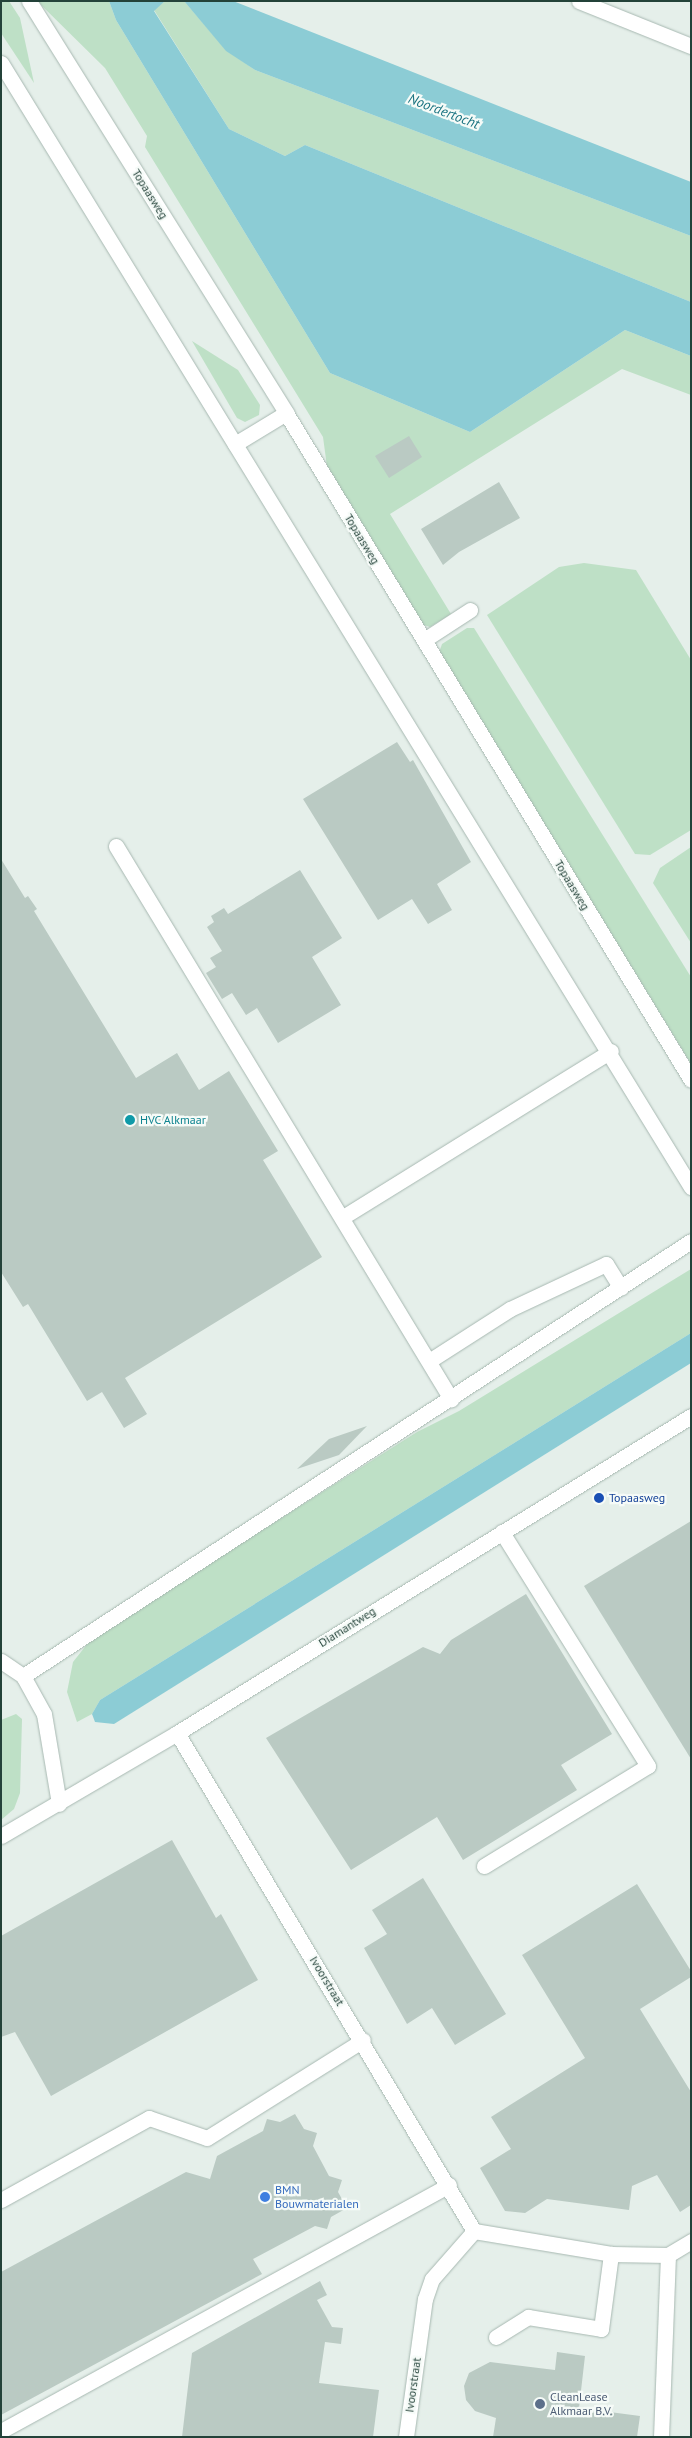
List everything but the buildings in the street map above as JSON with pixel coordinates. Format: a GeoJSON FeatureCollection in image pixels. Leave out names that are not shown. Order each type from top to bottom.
{"type":"FeatureCollection","features":[{"type":"Feature","properties":{"kind":"street","name":"Topaasweg"},"geometry":{"type":"LineString","coordinates":[[29,1],[286,413],[691,1080]]}},
{"type":"Feature","properties":{"kind":"street"},"geometry":{"type":"LineString","coordinates":[[580,1],[691,46]]}},
{"type":"Feature","properties":{"kind":"street"},"geometry":{"type":"LineString","coordinates":[[1,63],[610,1051],[691,1187]]}},
{"type":"Feature","properties":{"kind":"street"},"geometry":{"type":"LineString","coordinates":[[235,444],[286,413]]}},
{"type":"Feature","properties":{"kind":"street"},"geometry":{"type":"LineString","coordinates":[[424,640],[470,610]]}},
{"type":"Feature","properties":{"kind":"street"},"geometry":{"type":"LineString","coordinates":[[116,846],[343,1217],[451,1399]]}},
{"type":"Feature","properties":{"kind":"street"},"geometry":{"type":"LineString","coordinates":[[343,1217],[610,1051]]}},
{"type":"Feature","properties":{"kind":"street"},"geometry":{"type":"LineString","coordinates":[[23,1676],[687,1246]]}},
{"type":"Feature","properties":{"kind":"street"},"geometry":{"type":"LineString","coordinates":[[429,1361],[510,1309],[606,1264],[621,1288]]}},
{"type":"Feature","properties":{"kind":"street","name":"Diamantweg"},"geometry":{"type":"LineString","coordinates":[[1,1836],[59,1804],[177,1733],[691,1416]]}},
{"type":"Feature","properties":{"kind":"street"},"geometry":{"type":"LineString","coordinates":[[484,1866],[648,1766],[502,1532]]}},
{"type":"Feature","properties":{"kind":"street"},"geometry":{"type":"LineString","coordinates":[[1,1661],[23,1676],[44,1714],[59,1804]]}},
{"type":"Feature","properties":{"kind":"street","name":"Ivoorstraat"},"geometry":{"type":"LineString","coordinates":[[177,1733],[363,2040],[474,2231],[432,2280],[425,2299],[406,2437]]}},
{"type":"Feature","properties":{"kind":"street"},"geometry":{"type":"LineString","coordinates":[[1,2200],[149,2118],[208,2138],[363,2040]]}},
{"type":"Feature","properties":{"kind":"street"},"geometry":{"type":"LineString","coordinates":[[1,2430],[449,2185]]}},
{"type":"Feature","properties":{"kind":"street"},"geometry":{"type":"LineString","coordinates":[[474,2231],[611,2254],[668,2255],[691,2241]]}},
{"type":"Feature","properties":{"kind":"street"},"geometry":{"type":"LineString","coordinates":[[496,2337],[528,2317],[601,2329],[611,2254]]}},
{"type":"Feature","properties":{"kind":"street"},"geometry":{"type":"LineString","coordinates":[[661,2437],[668,2255]]}},
{"type":"Feature","properties":{"kind":"green space"},"geometry":{"type":"Polygon","coordinates":[[[1,1],[9,1],[20,18],[34,83],[1,33],[1,1]]]}},
{"type":"Feature","properties":{"kind":"green space"},"geometry":{"type":"Polygon","coordinates":[[[37,1],[109,1],[116,20],[330,373],[470,432],[625,330],[691,356],[691,395],[622,369],[390,514],[451,614],[430,627],[421,624],[328,474],[323,437],[145,147],[147,136],[105,68],[37,1]]]}},
{"type":"Feature","properties":{"kind":"green space"},"geometry":{"type":"Polygon","coordinates":[[[165,1],[184,1],[226,50],[255,70],[691,236],[691,302],[305,145],[285,156],[229,129],[154,10],[165,1]]]}},
{"type":"Feature","properties":{"kind":"green space"},"geometry":{"type":"Polygon","coordinates":[[[192,341],[238,370],[260,405],[259,415],[245,422],[237,418],[192,341]]]}},
{"type":"Feature","properties":{"kind":"green space"},"geometry":{"type":"Polygon","coordinates":[[[584,563],[636,570],[691,660],[691,830],[650,855],[635,854],[487,615],[559,567],[584,563]]]}},
{"type":"Feature","properties":{"kind":"green space"},"geometry":{"type":"Polygon","coordinates":[[[467,628],[474,628],[691,977],[691,1064],[439,653],[442,644],[467,628]]]}},
{"type":"Feature","properties":{"kind":"green space"},"geometry":{"type":"Polygon","coordinates":[[[691,847],[691,943],[653,883],[660,868],[691,847]]]}},
{"type":"Feature","properties":{"kind":"green space"},"geometry":{"type":"Polygon","coordinates":[[[691,1269],[691,1333],[100,1700],[92,1714],[77,1722],[67,1692],[73,1662],[92,1638],[417,1432],[459,1411],[691,1269]]]}},
{"type":"Feature","properties":{"kind":"green space"},"geometry":{"type":"Polygon","coordinates":[[[16,1714],[22,1719],[20,1793],[14,1809],[1,1820],[1,1720],[16,1714]]]}},
{"type":"Feature","properties":{"kind":"water"},"geometry":{"type":"Polygon","coordinates":[[[109,1],[165,1],[154,11],[229,129],[285,156],[305,145],[691,302],[691,356],[625,330],[470,432],[330,373],[116,20],[109,1]]]}},
{"type":"Feature","properties":{"kind":"water","name":"Noordertocht"},"geometry":{"type":"Polygon","coordinates":[[[184,1],[233,1],[691,182],[691,236],[255,70],[226,51],[184,1]]]}},
{"type":"Feature","properties":{"kind":"water"},"geometry":{"type":"Polygon","coordinates":[[[691,1333],[691,1363],[114,1724],[95,1722],[92,1714],[100,1700],[691,1333]]]}},
{"type":"Feature","properties":{"kind":"place","name":"HVC Alkmaar"},"geometry":{"type":"Point","coordinates":[130,1120]}},
{"type":"Feature","properties":{"kind":"place","name":"Topaasweg"},"geometry":{"type":"Point","coordinates":[599,1498]}},
{"type":"Feature","properties":{"kind":"place","name":"BMN Bouwmaterialen"},"geometry":{"type":"Point","coordinates":[265,2197]}},
{"type":"Feature","properties":{"kind":"place","name":"CleanLease Alkmaar B.V."},"geometry":{"type":"Point","coordinates":[540,2404]}}]}
